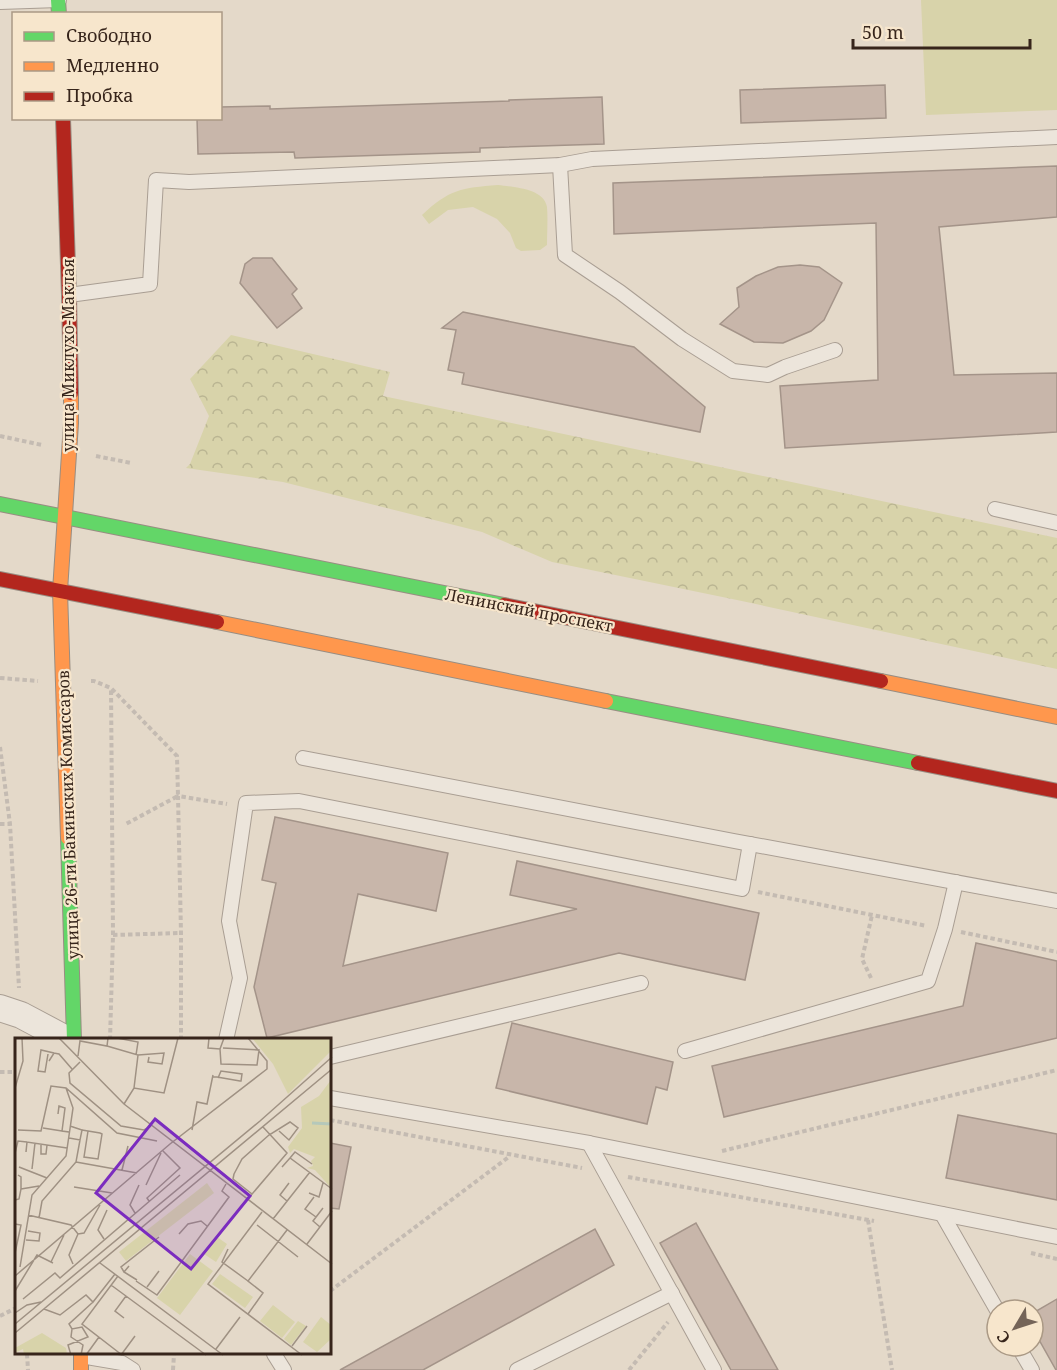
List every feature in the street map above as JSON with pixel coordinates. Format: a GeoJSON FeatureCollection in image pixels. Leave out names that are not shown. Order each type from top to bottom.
{"type":"FeatureCollection","features":[{"type":"Feature","properties":{"kind":"main road","name":"улица Миклухо-Маклая"},"geometry":{"type":"LineString","coordinates":[[60,591],[71,423],[63,120]]}},
{"type":"Feature","properties":{"kind":"main road","name":"Ленинский проспект"},"geometry":{"type":"LineString","coordinates":[[0,504],[1057,717]]}},
{"type":"Feature","properties":{"kind":"main road"},"geometry":{"type":"LineString","coordinates":[[0,579],[1057,791]]}},
{"type":"Feature","properties":{"kind":"main road","name":"улица 26-ти Бакинских Комиссаров"},"geometry":{"type":"LineString","coordinates":[[60,591],[74,1038]]}},
{"type":"Feature","properties":{"kind":"street"},"geometry":{"type":"LineString","coordinates":[[10,1011],[64,1038]]}},
{"type":"Feature","properties":{"kind":"lane"},"geometry":{"type":"LineString","coordinates":[[0,2],[58,0]]}},
{"type":"Feature","properties":{"kind":"lane"},"geometry":{"type":"LineString","coordinates":[[69,295],[150,284],[156,180],[189,182],[560,165],[592,159],[1057,137]]}},
{"type":"Feature","properties":{"kind":"lane"},"geometry":{"type":"LineString","coordinates":[[560,165],[566,255],[682,339],[733,371],[768,375],[835,350]]}},
{"type":"Feature","properties":{"kind":"lane"},"geometry":{"type":"LineString","coordinates":[[994,509],[1057,523]]}},
{"type":"Feature","properties":{"kind":"lane"},"geometry":{"type":"LineString","coordinates":[[303,758],[1057,901]]}},
{"type":"Feature","properties":{"kind":"lane"},"geometry":{"type":"LineString","coordinates":[[226,1038],[240,978],[229,921],[246,803],[299,801],[742,889],[750,844]]}},
{"type":"Feature","properties":{"kind":"lane"},"geometry":{"type":"LineString","coordinates":[[685,1051],[928,981],[945,929],[956,882]]}},
{"type":"Feature","properties":{"kind":"lane"},"geometry":{"type":"LineString","coordinates":[[332,1057],[641,983]]}},
{"type":"Feature","properties":{"kind":"lane"},"geometry":{"type":"LineString","coordinates":[[332,1098],[589,1143],[1057,1237]]}},
{"type":"Feature","properties":{"kind":"lane"},"geometry":{"type":"LineString","coordinates":[[589,1143],[714,1370]]}},
{"type":"Feature","properties":{"kind":"lane"},"geometry":{"type":"LineString","coordinates":[[942,1214],[990,1298]]}},
{"type":"Feature","properties":{"kind":"lane"},"geometry":{"type":"LineString","coordinates":[[517,1370],[672,1293]]}},
{"type":"Feature","properties":{"kind":"lane"},"geometry":{"type":"LineString","coordinates":[[275,1355],[284,1370]]}},
{"type":"Feature","properties":{"kind":"lane"},"geometry":{"type":"LineString","coordinates":[[81,1360],[122,1363],[133,1370]]}},
{"type":"Feature","properties":{"kind":"path"},"geometry":{"type":"LineString","coordinates":[[0,678],[32,681],[94,681],[111,688],[177,756],[181,933],[180,1038]]}},
{"type":"Feature","properties":{"kind":"path"},"geometry":{"type":"LineString","coordinates":[[110,1038],[113,935],[111,688]]}},
{"type":"Feature","properties":{"kind":"path"},"geometry":{"type":"LineString","coordinates":[[0,747],[10,824],[10,1011]]}},
{"type":"Feature","properties":{"kind":"path"},"geometry":{"type":"LineString","coordinates":[[124,825],[178,796],[226,804],[246,803]]}},
{"type":"Feature","properties":{"kind":"path"},"geometry":{"type":"LineString","coordinates":[[0,824],[10,824]]}},
{"type":"Feature","properties":{"kind":"path"},"geometry":{"type":"LineString","coordinates":[[742,889],[1057,952]]}},
{"type":"Feature","properties":{"kind":"path"},"geometry":{"type":"LineString","coordinates":[[872,915],[862,959],[879,995]]}},
{"type":"Feature","properties":{"kind":"path"},"geometry":{"type":"LineString","coordinates":[[113,935],[181,933]]}},
{"type":"Feature","properties":{"kind":"path"},"geometry":{"type":"LineString","coordinates":[[679,1161],[1057,1070]]}},
{"type":"Feature","properties":{"kind":"path"},"geometry":{"type":"LineString","coordinates":[[332,1120],[605,1173]]}},
{"type":"Feature","properties":{"kind":"path"},"geometry":{"type":"LineString","coordinates":[[332,1290],[511,1155]]}},
{"type":"Feature","properties":{"kind":"path"},"geometry":{"type":"LineString","coordinates":[[629,1173],[619,1175],[879,1222]]}},
{"type":"Feature","properties":{"kind":"path"},"geometry":{"type":"LineString","coordinates":[[868,1220],[892,1370]]}},
{"type":"Feature","properties":{"kind":"path"},"geometry":{"type":"LineString","coordinates":[[1023,1251],[1057,1259]]}},
{"type":"Feature","properties":{"kind":"path"},"geometry":{"type":"LineString","coordinates":[[629,1370],[680,1308]]}},
{"type":"Feature","properties":{"kind":"path"},"geometry":{"type":"LineString","coordinates":[[0,1317],[15,1309]]}},
{"type":"Feature","properties":{"kind":"path"},"geometry":{"type":"LineString","coordinates":[[27,1355],[28,1370]]}},
{"type":"Feature","properties":{"kind":"path"},"geometry":{"type":"LineString","coordinates":[[173,1370],[174,1355]]}},
{"type":"Feature","properties":{"kind":"green space"},"geometry":{"type":"Polygon","coordinates":[[[921,0],[1057,0],[1057,110],[926,115],[921,0]]]}},
{"type":"Feature","properties":{"kind":"green space"},"geometry":{"type":"Polygon","coordinates":[[[498,185],[534,192],[545,201],[547,245],[540,250],[521,251],[516,248],[510,233],[497,219],[473,207],[448,210],[429,224],[422,215],[440,200],[457,191],[498,185]]]}},
{"type":"Feature","properties":{"kind":"green space"},"geometry":{"type":"Polygon","coordinates":[[[231,335],[390,372],[383,396],[1057,538],[1057,669],[552,562],[482,532],[283,482],[186,468],[190,464],[209,416],[190,379],[231,335]]]}},
{"type":"Feature","properties":{"kind":"building"},"geometry":{"type":"Polygon","coordinates":[[[885,85],[886,118],[741,123],[740,90],[885,85]]]}},
{"type":"Feature","properties":{"kind":"building"},"geometry":{"type":"Polygon","coordinates":[[[602,97],[604,144],[480,148],[480,152],[295,158],[294,152],[198,154],[197,120],[222,120],[222,107],[270,106],[270,109],[602,97]]]}},
{"type":"Feature","properties":{"kind":"building"},"geometry":{"type":"Polygon","coordinates":[[[1057,166],[1057,217],[939,227],[954,375],[1057,373],[1057,432],[785,448],[780,386],[878,380],[876,223],[614,234],[613,183],[1057,166]]]}},
{"type":"Feature","properties":{"kind":"building"},"geometry":{"type":"Polygon","coordinates":[[[253,258],[272,258],[297,289],[292,294],[302,308],[277,328],[240,283],[245,264],[253,258]]]}},
{"type":"Feature","properties":{"kind":"building"},"geometry":{"type":"Polygon","coordinates":[[[800,265],[819,267],[842,283],[824,320],[811,331],[783,343],[754,342],[720,324],[739,307],[737,288],[756,276],[778,267],[800,265]]]}},
{"type":"Feature","properties":{"kind":"building"},"geometry":{"type":"Polygon","coordinates":[[[463,312],[634,347],[705,407],[700,432],[462,384],[464,373],[448,370],[456,330],[442,328],[463,312]]]}},
{"type":"Feature","properties":{"kind":"building"},"geometry":{"type":"Polygon","coordinates":[[[275,817],[448,853],[436,911],[358,894],[343,966],[577,909],[510,895],[517,861],[759,913],[745,980],[619,953],[267,1038],[254,987],[276,883],[262,880],[275,817]]]}},
{"type":"Feature","properties":{"kind":"building"},"geometry":{"type":"Polygon","coordinates":[[[976,943],[1057,961],[1057,1038],[724,1117],[712,1066],[963,1006],[976,943]]]}},
{"type":"Feature","properties":{"kind":"building"},"geometry":{"type":"Polygon","coordinates":[[[512,1023],[673,1062],[667,1090],[656,1087],[647,1124],[496,1088],[512,1023]]]}},
{"type":"Feature","properties":{"kind":"building"},"geometry":{"type":"Polygon","coordinates":[[[958,1115],[1057,1134],[1057,1200],[946,1178],[958,1115]]]}},
{"type":"Feature","properties":{"kind":"building"},"geometry":{"type":"Polygon","coordinates":[[[332,1143],[351,1147],[339,1209],[332,1208],[332,1143]]]}},
{"type":"Feature","properties":{"kind":"building"},"geometry":{"type":"Polygon","coordinates":[[[696,1223],[778,1370],[731,1370],[660,1243],[696,1223]]]}},
{"type":"Feature","properties":{"kind":"building"},"geometry":{"type":"Polygon","coordinates":[[[595,1229],[614,1265],[423,1370],[340,1370],[595,1229]]]}},
{"type":"Feature","properties":{"kind":"building"},"geometry":{"type":"Polygon","coordinates":[[[1057,1299],[1057,1370],[1045,1350],[1045,1306],[1057,1299]]]}},
{"type":"Feature","properties":{"kind":"traffic: fast"},"geometry":{"type":"LineString","coordinates":[[58,0],[59,12]]}},
{"type":"Feature","properties":{"kind":"traffic: fast"},"geometry":{"type":"LineString","coordinates":[[0,504],[504,605]]}},
{"type":"Feature","properties":{"kind":"traffic: fast"},"geometry":{"type":"LineString","coordinates":[[606,701],[918,763]]}},
{"type":"Feature","properties":{"kind":"traffic: fast"},"geometry":{"type":"LineString","coordinates":[[68,838],[74,1038]]}},
{"type":"Feature","properties":{"kind":"traffic: slow"},"geometry":{"type":"LineString","coordinates":[[68,838],[60,591],[71,393]]}},
{"type":"Feature","properties":{"kind":"traffic: slow"},"geometry":{"type":"LineString","coordinates":[[217,622],[606,701]]}},
{"type":"Feature","properties":{"kind":"traffic: slow"},"geometry":{"type":"LineString","coordinates":[[881,681],[1057,717]]}},
{"type":"Feature","properties":{"kind":"traffic: slow"},"geometry":{"type":"LineString","coordinates":[[81,1355],[81,1370]]}},
{"type":"Feature","properties":{"kind":"traffic: jam"},"geometry":{"type":"LineString","coordinates":[[63,120],[71,393]]}},
{"type":"Feature","properties":{"kind":"traffic: jam"},"geometry":{"type":"LineString","coordinates":[[0,579],[217,622]]}},
{"type":"Feature","properties":{"kind":"traffic: jam"},"geometry":{"type":"LineString","coordinates":[[504,605],[881,681]]}},
{"type":"Feature","properties":{"kind":"traffic: jam"},"geometry":{"type":"LineString","coordinates":[[918,763],[1057,791]]}}]}
